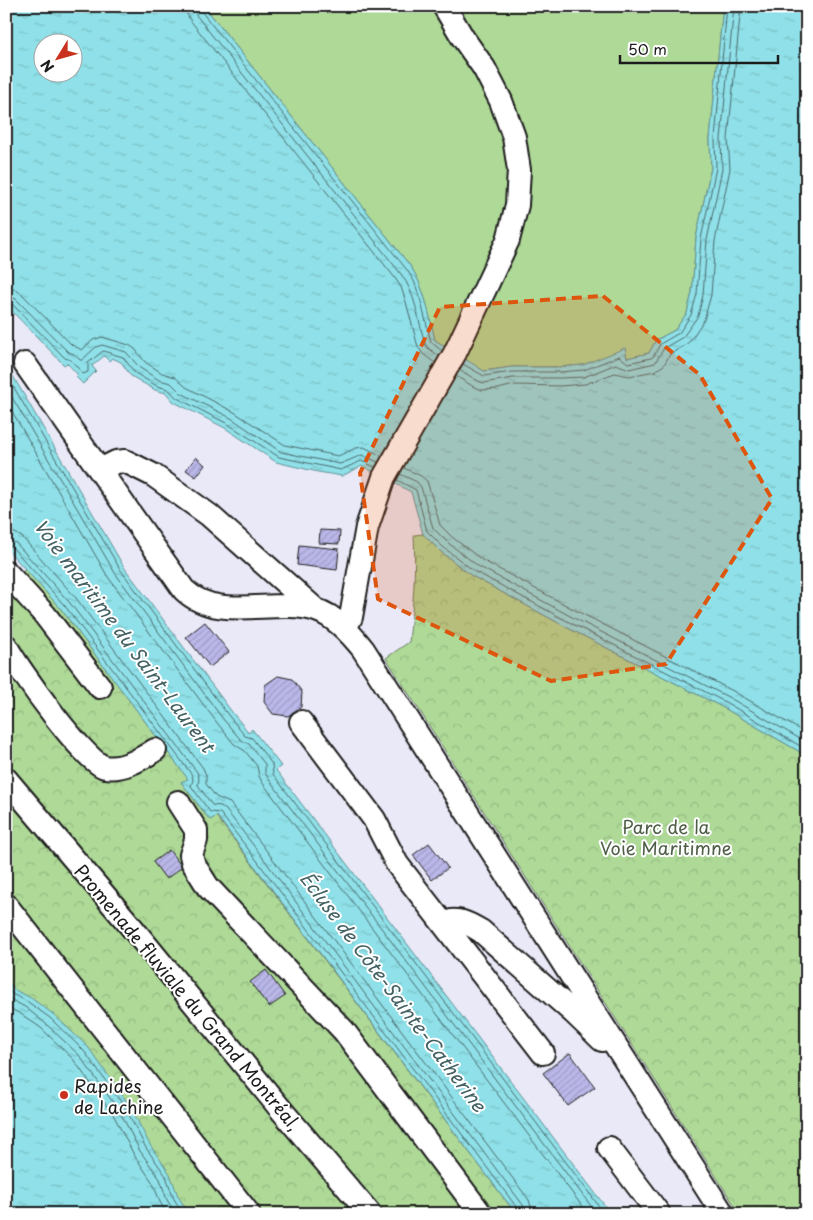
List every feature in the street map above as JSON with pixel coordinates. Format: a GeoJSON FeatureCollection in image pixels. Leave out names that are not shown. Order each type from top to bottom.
{"type":"FeatureCollection","features":[{"type":"Feature","properties":{"kind":"lane"},"geometry":{"type":"LineString","coordinates":[[345,629],[351,617],[367,527],[384,477],[455,353],[508,240],[518,205],[520,170],[514,137],[501,101],[484,68],[444,6]]}},
{"type":"Feature","properties":{"kind":"lane"},"geometry":{"type":"LineString","coordinates":[[25,364],[190,596],[216,606],[294,605],[317,611]]}},
{"type":"Feature","properties":{"kind":"lane"},"geometry":{"type":"LineString","coordinates":[[100,470],[116,462],[126,461],[153,475],[209,515],[317,611],[353,636],[723,1214]]}},
{"type":"Feature","properties":{"kind":"lane"},"geometry":{"type":"LineString","coordinates":[[6,572],[14,595],[45,615],[100,687]]}},
{"type":"Feature","properties":{"kind":"lane"},"geometry":{"type":"LineString","coordinates":[[6,646],[28,681],[72,736],[98,764],[105,767],[116,767],[142,758],[155,750]]}},
{"type":"Feature","properties":{"kind":"lane"},"geometry":{"type":"LineString","coordinates":[[301,722],[374,819],[397,864],[543,1053]]}},
{"type":"Feature","properties":{"kind":"lane","name":"Promenade fluviale du Grand Montréal,"},"geometry":{"type":"LineString","coordinates":[[6,779],[370,1214]]}},
{"type":"Feature","properties":{"kind":"lane"},"geometry":{"type":"LineString","coordinates":[[178,802],[196,830],[196,840],[191,855],[193,863],[208,887],[344,1031],[481,1214]]}},
{"type":"Feature","properties":{"kind":"lane"},"geometry":{"type":"LineString","coordinates":[[6,906],[249,1214]]}},
{"type":"Feature","properties":{"kind":"lane"},"geometry":{"type":"LineString","coordinates":[[444,924],[455,920],[467,923],[480,931],[574,1013],[631,1069]]}},
{"type":"Feature","properties":{"kind":"lane"},"geometry":{"type":"LineString","coordinates":[[609,1148],[659,1214]]}},
{"type":"Feature","properties":{"kind":"highlighted area"},"geometry":{"type":"Polygon","coordinates":[[[603,296],[700,375],[772,499],[666,664],[551,681],[378,599],[360,473],[440,307],[603,296]]]}},
{"type":"Feature","properties":{"kind":"green space"},"geometry":{"type":"Polygon","coordinates":[[[204,6],[723,6],[710,139],[711,168],[696,238],[692,293],[687,313],[675,330],[656,340],[649,353],[627,358],[625,349],[583,365],[512,367],[483,371],[435,340],[423,293],[411,267],[204,6]]]}},
{"type":"Feature","properties":{"kind":"green space","name":"Parc de la Voie Maritimne"},"geometry":{"type":"Polygon","coordinates":[[[423,534],[440,551],[472,576],[566,627],[724,708],[807,756],[807,1214],[740,1214],[386,658],[409,642],[414,588],[414,535],[423,534]]]}},
{"type":"Feature","properties":{"kind":"green space"},"geometry":{"type":"Polygon","coordinates":[[[25,569],[61,609],[189,780],[181,782],[210,820],[216,816],[516,1214],[6,1214],[6,583],[25,569]]]}},
{"type":"Feature","properties":{"kind":"water"},"geometry":{"type":"Polygon","coordinates":[[[6,6],[204,6],[411,267],[423,293],[435,340],[484,371],[512,367],[583,365],[625,348],[627,358],[649,353],[656,340],[675,330],[687,313],[692,293],[696,238],[711,168],[710,139],[723,6],[807,6],[807,756],[724,708],[566,627],[472,576],[440,551],[423,534],[411,492],[362,466],[342,476],[276,462],[225,428],[174,402],[166,393],[155,390],[131,376],[121,362],[112,358],[109,361],[104,356],[92,366],[96,371],[83,384],[67,363],[64,365],[6,305],[6,6]]]}},
{"type":"Feature","properties":{"kind":"water"},"geometry":{"type":"Polygon","coordinates":[[[6,364],[124,567],[232,712],[249,733],[252,729],[281,766],[276,770],[611,1214],[516,1214],[217,816],[210,820],[181,782],[188,779],[61,609],[6,548],[6,364]]]}},
{"type":"Feature","properties":{"kind":"water","name":"Rapides de Lachine"},"geometry":{"type":"Polygon","coordinates":[[[6,978],[15,990],[31,998],[53,1014],[88,1047],[130,1106],[150,1145],[170,1174],[178,1196],[189,1214],[6,1214],[6,978]]]}},
{"type":"Feature","properties":{"kind":"building"},"geometry":{"type":"Polygon","coordinates":[[[196,457],[205,465],[196,477],[186,470],[196,457]]]}},
{"type":"Feature","properties":{"kind":"building"},"geometry":{"type":"Polygon","coordinates":[[[320,530],[340,531],[339,544],[319,543],[320,530]]]}},
{"type":"Feature","properties":{"kind":"building"},"geometry":{"type":"Polygon","coordinates":[[[299,545],[339,549],[337,570],[297,565],[299,545]]]}},
{"type":"Feature","properties":{"kind":"building"},"geometry":{"type":"Polygon","coordinates":[[[205,622],[229,652],[210,667],[186,637],[205,622]]]}},
{"type":"Feature","properties":{"kind":"building"},"geometry":{"type":"Polygon","coordinates":[[[278,676],[292,679],[302,692],[301,707],[288,716],[273,714],[264,702],[265,685],[278,676]]]}},
{"type":"Feature","properties":{"kind":"building"},"geometry":{"type":"Polygon","coordinates":[[[429,843],[448,868],[432,880],[413,855],[429,843]]]}},
{"type":"Feature","properties":{"kind":"building"},"geometry":{"type":"Polygon","coordinates":[[[169,850],[182,867],[166,879],[153,862],[169,850]]]}},
{"type":"Feature","properties":{"kind":"building"},"geometry":{"type":"Polygon","coordinates":[[[266,970],[285,996],[269,1007],[250,982],[266,970]]]}},
{"type":"Feature","properties":{"kind":"building"},"geometry":{"type":"Polygon","coordinates":[[[570,1053],[595,1087],[568,1106],[543,1073],[570,1053]]]}},
{"type":"Feature","properties":{"kind":"place","name":"Rapides de Lachine"},"geometry":{"type":"Point","coordinates":[64,1095]}},
{"type":"Feature","properties":{"kind":"water label","name":"Voie maritime du Saint-Laurent"},"geometry":{"type":"Point","coordinates":[125,635]}},
{"type":"Feature","properties":{"kind":"water label","name":"Écluse de Côte-Sainte-Catherine"},"geometry":{"type":"Point","coordinates":[394,991]}}]}
